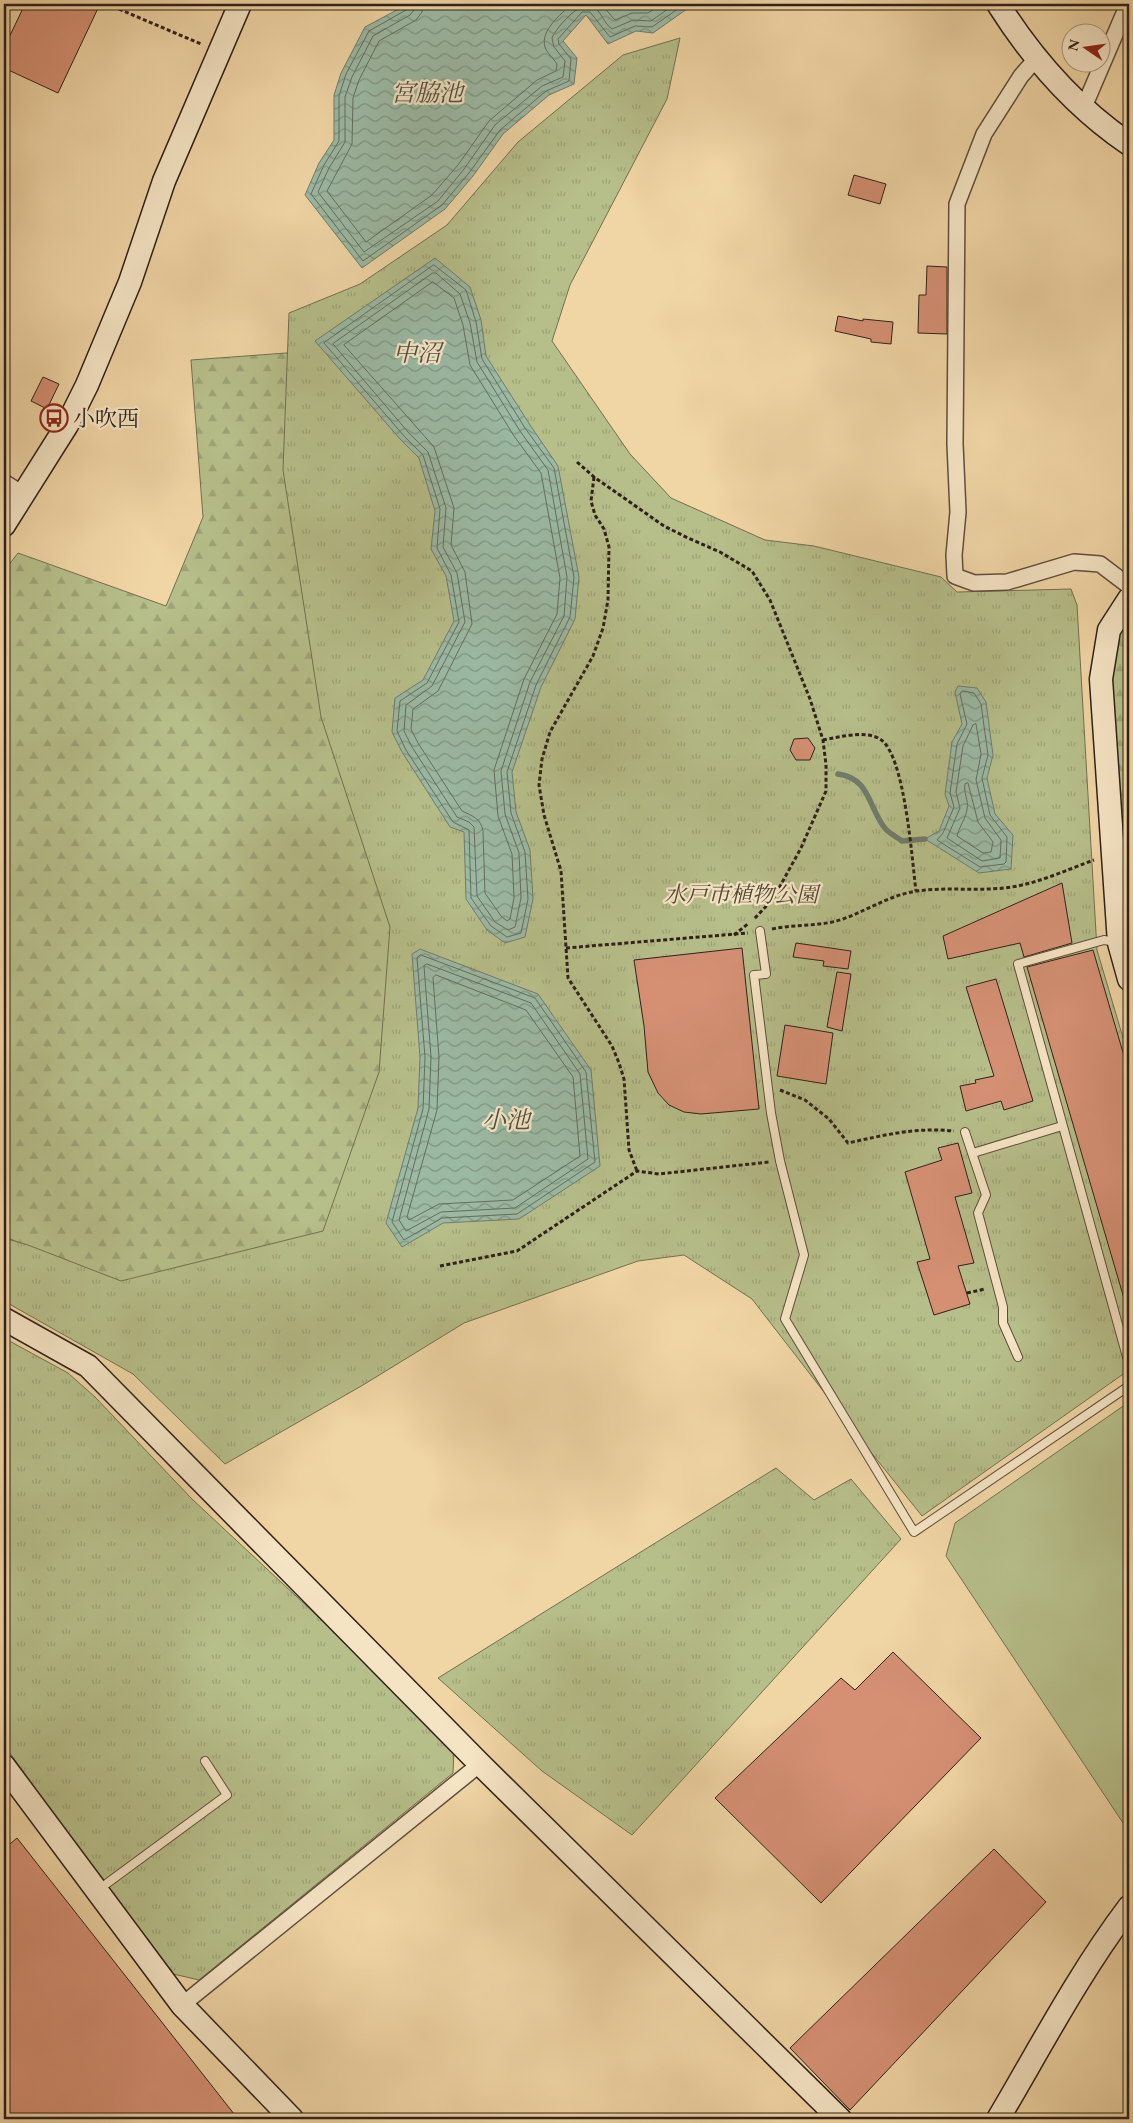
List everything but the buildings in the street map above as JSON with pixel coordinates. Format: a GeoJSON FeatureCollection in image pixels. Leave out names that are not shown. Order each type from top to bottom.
{"type":"FeatureCollection","features":[{"type":"Feature","properties":{"kind":"street"},"geometry":{"type":"LineString","coordinates":[[4,525],[67,425],[87,385],[130,282],[164,181],[240,4]]}},
{"type":"Feature","properties":{"kind":"street"},"geometry":{"type":"LineString","coordinates":[[998,4],[1036,59],[1084,107],[1129,144]]}},
{"type":"Feature","properties":{"kind":"street"},"geometry":{"type":"LineString","coordinates":[[1084,107],[1128,4]]}},
{"type":"Feature","properties":{"kind":"street"},"geometry":{"type":"LineString","coordinates":[[1036,59],[1021,76],[984,134],[956,204],[956,444],[958,512],[954,555],[955,576],[974,583],[1007,582],[1074,562],[1100,564],[1129,586]]}},
{"type":"Feature","properties":{"kind":"street"},"geometry":{"type":"LineString","coordinates":[[4,482],[23,494]]}},
{"type":"Feature","properties":{"kind":"street"},"geometry":{"type":"LineString","coordinates":[[1129,599],[1109,630],[1101,679],[1119,943],[1129,979]]}},
{"type":"Feature","properties":{"kind":"street"},"geometry":{"type":"LineString","coordinates":[[4,1319],[88,1366],[480,1764],[840,2119]]}},
{"type":"Feature","properties":{"kind":"street"},"geometry":{"type":"LineString","coordinates":[[182,2005],[480,1764]]}},
{"type":"Feature","properties":{"kind":"street"},"geometry":{"type":"LineString","coordinates":[[4,1766],[182,2005],[292,2119]]}},
{"type":"Feature","properties":{"kind":"street"},"geometry":{"type":"LineString","coordinates":[[998,2119],[1080,1980],[1107,1937],[1129,1907]]}},
{"type":"Feature","properties":{"kind":"lane"},"geometry":{"type":"LineString","coordinates":[[760,931],[766,974],[754,975],[768,1088],[780,1161],[804,1255],[785,1319],[914,1532],[1129,1386]]}},
{"type":"Feature","properties":{"kind":"lane"},"geometry":{"type":"LineString","coordinates":[[1119,943],[1104,940],[1018,964],[1127,1357]]}},
{"type":"Feature","properties":{"kind":"lane"},"geometry":{"type":"LineString","coordinates":[[973,1153],[1062,1126]]}},
{"type":"Feature","properties":{"kind":"lane"},"geometry":{"type":"LineString","coordinates":[[965,1132],[986,1195],[978,1213],[1003,1307],[1003,1323],[1018,1357]]}},
{"type":"Feature","properties":{"kind":"lane"},"geometry":{"type":"LineString","coordinates":[[96,1891],[227,1795],[205,1761]]}},
{"type":"Feature","properties":{"kind":"path"},"geometry":{"type":"LineString","coordinates":[[107,4],[219,51]]}},
{"type":"Feature","properties":{"kind":"path"},"geometry":{"type":"LineString","coordinates":[[577,462],[594,477],[664,526],[720,552],[752,571],[770,600],[810,699],[823,740],[826,765],[826,791],[801,848],[773,899],[752,920],[734,934]]}},
{"type":"Feature","properties":{"kind":"path"},"geometry":{"type":"LineString","coordinates":[[594,477],[591,501],[595,516],[604,529],[609,547],[608,600],[603,628],[592,656],[550,732],[542,759],[539,785],[544,815],[561,872],[568,978],[612,1046],[624,1079],[629,1150],[637,1171]]}},
{"type":"Feature","properties":{"kind":"path"},"geometry":{"type":"LineString","coordinates":[[823,740],[850,736],[868,736],[880,739],[890,749],[899,771],[916,891]]}},
{"type":"Feature","properties":{"kind":"path"},"geometry":{"type":"LineString","coordinates":[[566,948],[734,934],[784,926],[820,924],[843,919],[890,897],[916,891],[1005,888],[1036,880],[1098,858],[1112,857]]}},
{"type":"Feature","properties":{"kind":"path"},"geometry":{"type":"LineString","coordinates":[[768,1088],[779,1089],[805,1100],[829,1120],[848,1143],[905,1130],[939,1129],[965,1132]]}},
{"type":"Feature","properties":{"kind":"path"},"geometry":{"type":"LineString","coordinates":[[440,1266],[517,1251],[637,1171],[659,1174],[780,1161]]}},
{"type":"Feature","properties":{"kind":"path"},"geometry":{"type":"LineString","coordinates":[[967,1293],[997,1286]]}},
{"type":"Feature","properties":{"kind":"green space","name":"水戸市植物公園"},"geometry":{"type":"Polygon","coordinates":[[[680,38],[667,99],[570,285],[552,341],[630,454],[671,498],[765,540],[814,546],[941,577],[957,592],[1071,589],[1077,605],[1097,950],[1129,1058],[1129,1370],[922,1516],[752,1299],[684,1255],[638,1261],[464,1323],[363,1385],[225,1464],[133,1374],[4,1301],[4,1238],[28,1245],[121,1281],[323,1231],[379,1072],[390,927],[321,717],[283,470],[289,313],[360,284],[447,225],[518,142],[623,55],[680,38]]]}},
{"type":"Feature","properties":{"kind":"green space"},"geometry":{"type":"Polygon","coordinates":[[[300,352],[733,1231],[116,1339],[26,1246],[4,1236],[4,571],[18,553],[166,606],[203,517],[191,360],[300,352]]]}},
{"type":"Feature","properties":{"kind":"green space"},"geometry":{"type":"Polygon","coordinates":[[[1129,619],[1129,936],[1111,656],[1120,629],[1129,619]]]}},
{"type":"Feature","properties":{"kind":"green space"},"geometry":{"type":"Polygon","coordinates":[[[4,1338],[68,1373],[95,1397],[192,1499],[342,1639],[454,1751],[453,1773],[199,1980],[169,1973],[4,1745],[4,1338]]]}},
{"type":"Feature","properties":{"kind":"green space"},"geometry":{"type":"Polygon","coordinates":[[[1129,1402],[1129,1832],[946,1556],[955,1523],[1129,1402]]]}},
{"type":"Feature","properties":{"kind":"green space"},"geometry":{"type":"Polygon","coordinates":[[[776,1468],[814,1500],[851,1479],[901,1539],[632,1835],[542,1771],[438,1678],[776,1468]]]}},
{"type":"Feature","properties":{"kind":"water","name":"宮脇池"},"geometry":{"type":"Polygon","coordinates":[[[408,4],[694,4],[653,33],[636,31],[608,44],[586,15],[563,41],[577,58],[574,84],[549,95],[503,134],[473,176],[445,209],[362,268],[305,195],[319,163],[334,140],[334,95],[341,73],[365,27],[408,4]]]}},
{"type":"Feature","properties":{"kind":"water","name":"中沼"},"geometry":{"type":"Polygon","coordinates":[[[435,258],[470,287],[481,320],[486,356],[558,466],[579,577],[575,619],[541,687],[512,772],[516,812],[530,850],[533,899],[525,937],[505,943],[487,930],[466,899],[464,832],[450,827],[402,752],[392,732],[395,698],[423,680],[454,621],[446,576],[431,549],[435,511],[419,458],[400,439],[315,341],[435,258]]]}},
{"type":"Feature","properties":{"kind":"water"},"geometry":{"type":"Polygon","coordinates":[[[958,686],[977,688],[986,702],[993,755],[987,778],[995,814],[1013,835],[1011,869],[979,873],[925,839],[939,831],[949,806],[945,794],[952,742],[962,724],[955,692],[958,686]]]}},
{"type":"Feature","properties":{"kind":"water","name":"小池"},"geometry":{"type":"Polygon","coordinates":[[[420,949],[538,994],[591,1070],[600,1166],[519,1219],[443,1223],[402,1247],[386,1223],[418,1108],[420,1057],[412,954],[420,949]]]}},
{"type":"Feature","properties":{"kind":"waterway"},"geometry":{"type":"LineString","coordinates":[[838,774],[856,781],[862,787],[879,819],[890,833],[902,841],[925,839]]}},
{"type":"Feature","properties":{"kind":"place","name":"小吹西"},"geometry":{"type":"Point","coordinates":[54,418]}}]}
